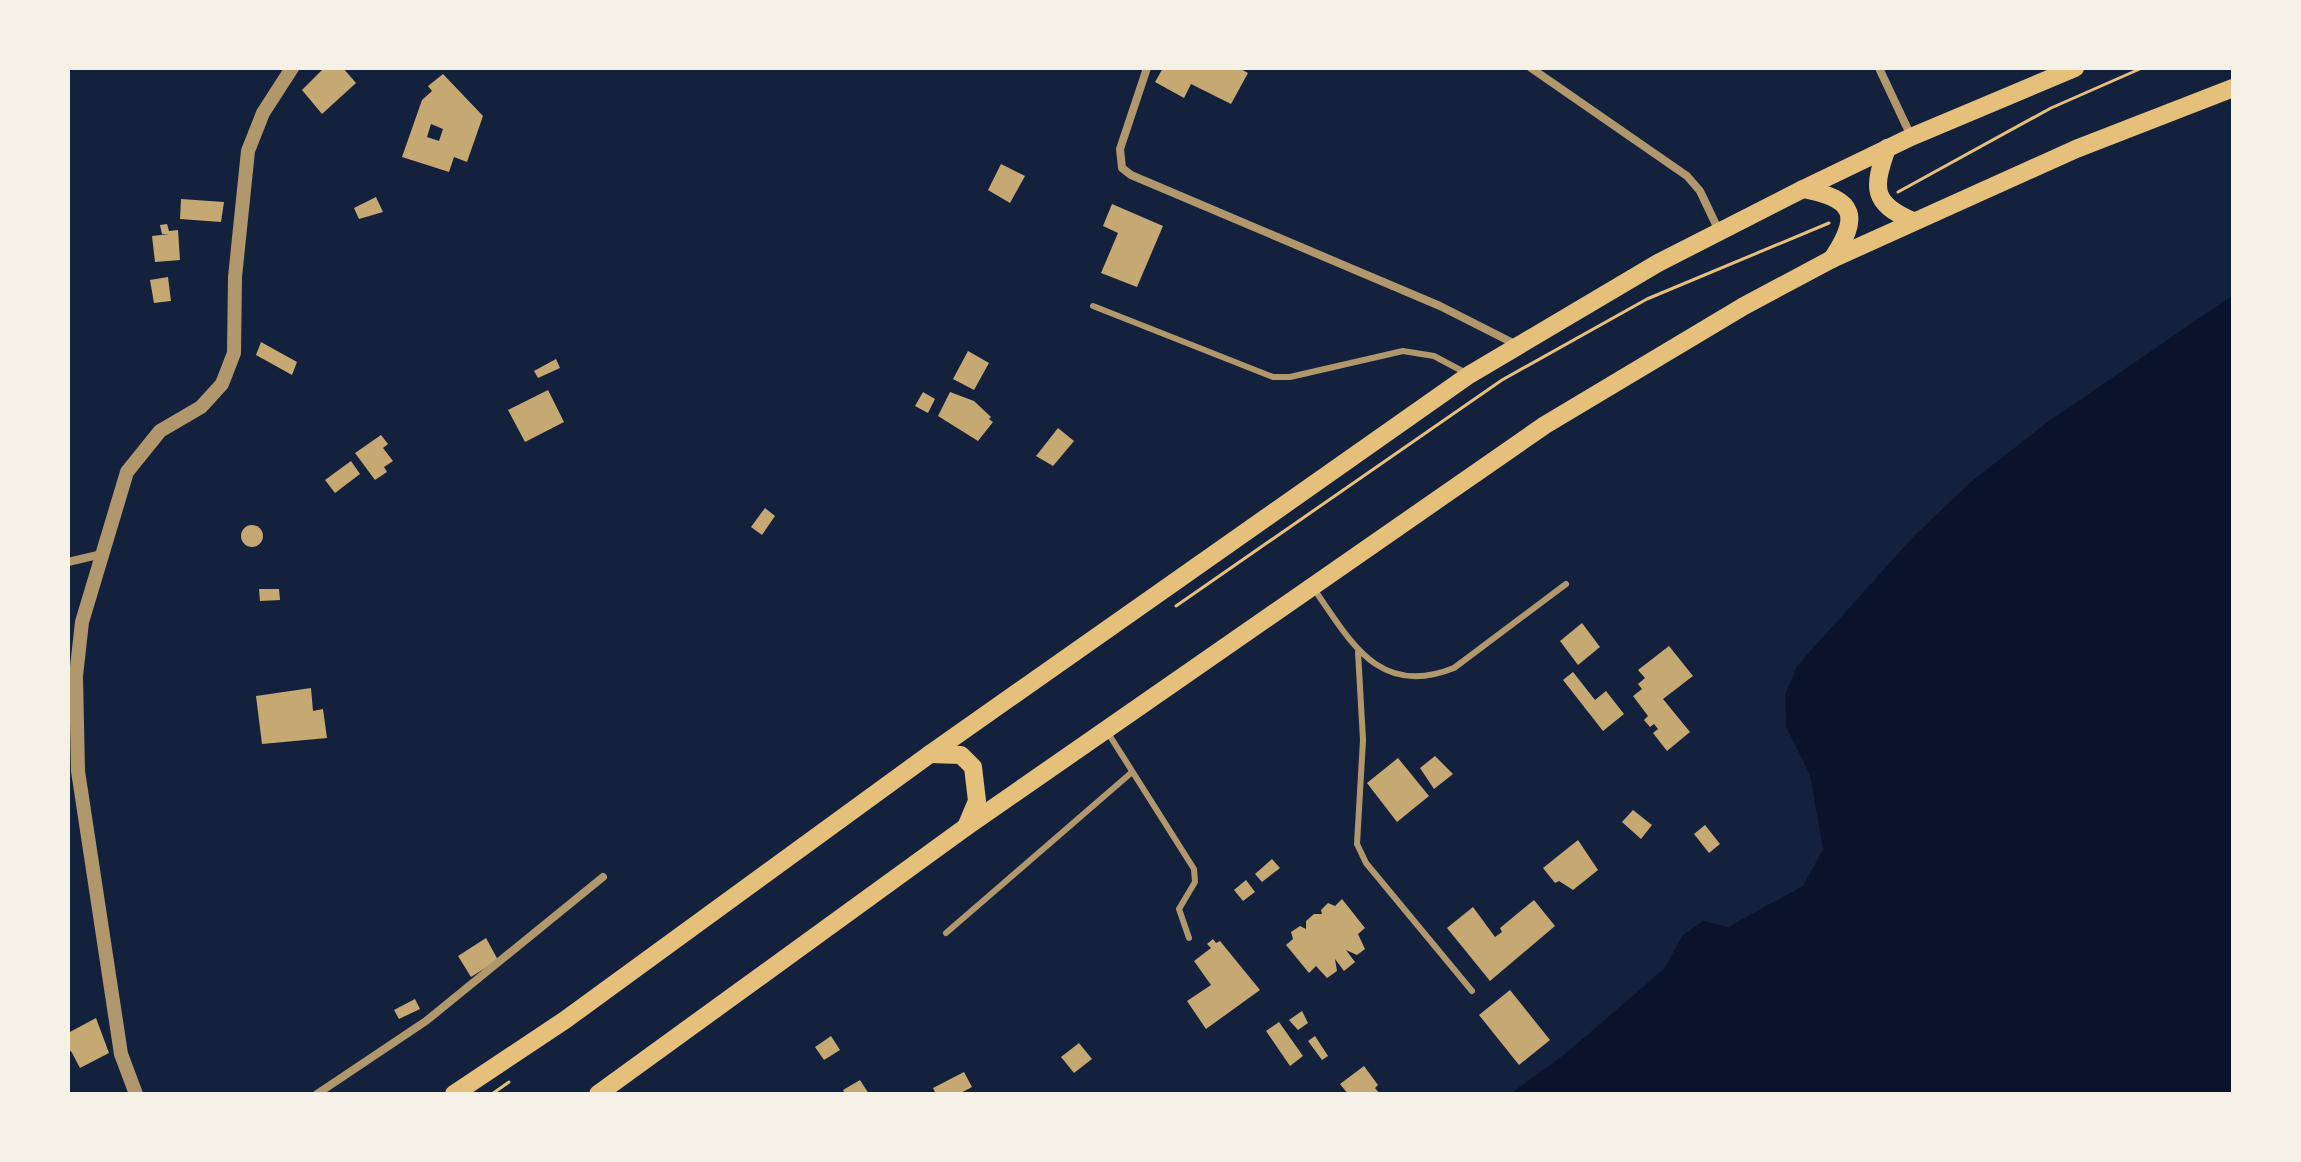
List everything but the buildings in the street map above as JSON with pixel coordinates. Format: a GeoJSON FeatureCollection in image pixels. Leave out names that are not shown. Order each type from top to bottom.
{"type":"FeatureCollection","features":[{"type":"Feature","properties":{"kind":"main road"},"geometry":{"type":"LineString","coordinates":[[454,1094],[565,1020],[930,754],[1469,375],[1658,263],[1803,189],[1911,137],[2075,68]]}},
{"type":"Feature","properties":{"kind":"main road"},"geometry":{"type":"LineString","coordinates":[[598,1094],[966,827],[1545,425],[1744,306],[1832,259],[2076,149],[2233,88]]}},
{"type":"Feature","properties":{"kind":"main road"},"geometry":{"type":"LineString","coordinates":[[1887,148],[1878,174],[1881,201],[1890,211],[1913,221]]}},
{"type":"Feature","properties":{"kind":"main road"},"geometry":{"type":"LineString","coordinates":[[1803,189],[1837,198],[1849,214],[1849,232],[1832,259]]}},
{"type":"Feature","properties":{"kind":"main road"},"geometry":{"type":"LineString","coordinates":[[930,754],[961,755],[973,767],[977,801],[966,827]]}},
{"type":"Feature","properties":{"kind":"street"},"geometry":{"type":"LineString","coordinates":[[136,1094],[121,1054],[111,1001],[78,771],[75,723],[82,622],[120,492],[139,453],[160,431],[201,407],[222,384],[234,353],[235,277],[248,151],[263,113],[292,68]]}},
{"type":"Feature","properties":{"kind":"street"},"geometry":{"type":"LineString","coordinates":[[1147,68],[1120,149],[1122,168],[1131,175],[1440,306],[1518,345]]}},
{"type":"Feature","properties":{"kind":"street"},"geometry":{"type":"LineString","coordinates":[[1531,68],[1687,176],[1700,191],[1719,232]]}},
{"type":"Feature","properties":{"kind":"street"},"geometry":{"type":"LineString","coordinates":[[1879,68],[1911,137]]}},
{"type":"Feature","properties":{"kind":"street"},"geometry":{"type":"LineString","coordinates":[[68,562],[103,554]]}},
{"type":"Feature","properties":{"kind":"street"},"geometry":{"type":"LineString","coordinates":[[317,1094],[426,1021],[603,877]]}},
{"type":"Feature","properties":{"kind":"lane"},"geometry":{"type":"LineString","coordinates":[[1093,306],[1273,377],[1290,377],[1403,351],[1434,356],[1469,375]]}},
{"type":"Feature","properties":{"kind":"lane"},"geometry":{"type":"LineString","coordinates":[[1312,586],[1368,662],[1396,673],[1435,675],[1454,668],[1566,584]]}},
{"type":"Feature","properties":{"kind":"lane"},"geometry":{"type":"LineString","coordinates":[[1358,652],[1363,740],[1357,844],[1366,863],[1472,991]]}},
{"type":"Feature","properties":{"kind":"lane"},"geometry":{"type":"LineString","coordinates":[[1106,731],[1194,869],[1195,882],[1179,909],[1189,938]]}},
{"type":"Feature","properties":{"kind":"lane"},"geometry":{"type":"LineString","coordinates":[[946,933],[1131,773]]}},
{"type":"Feature","properties":{"kind":"path"},"geometry":{"type":"LineString","coordinates":[[1881,201],[2051,108],[2142,68]]}},
{"type":"Feature","properties":{"kind":"path"},"geometry":{"type":"LineString","coordinates":[[1167,612],[1502,380],[1647,299],[1849,214]]}},
{"type":"Feature","properties":{"kind":"path"},"geometry":{"type":"LineString","coordinates":[[492,1094],[517,1076]]}},
{"type":"Feature","properties":{"kind":"water"},"geometry":{"type":"Polygon","coordinates":[[[2233,295],[2233,1094],[1510,1094],[1565,1054],[1665,968],[1682,936],[1703,921],[1728,927],[1803,886],[1823,849],[1810,775],[1786,727],[1785,695],[1797,666],[1914,536],[1972,481],[2049,421],[2233,295]]]}}]}
